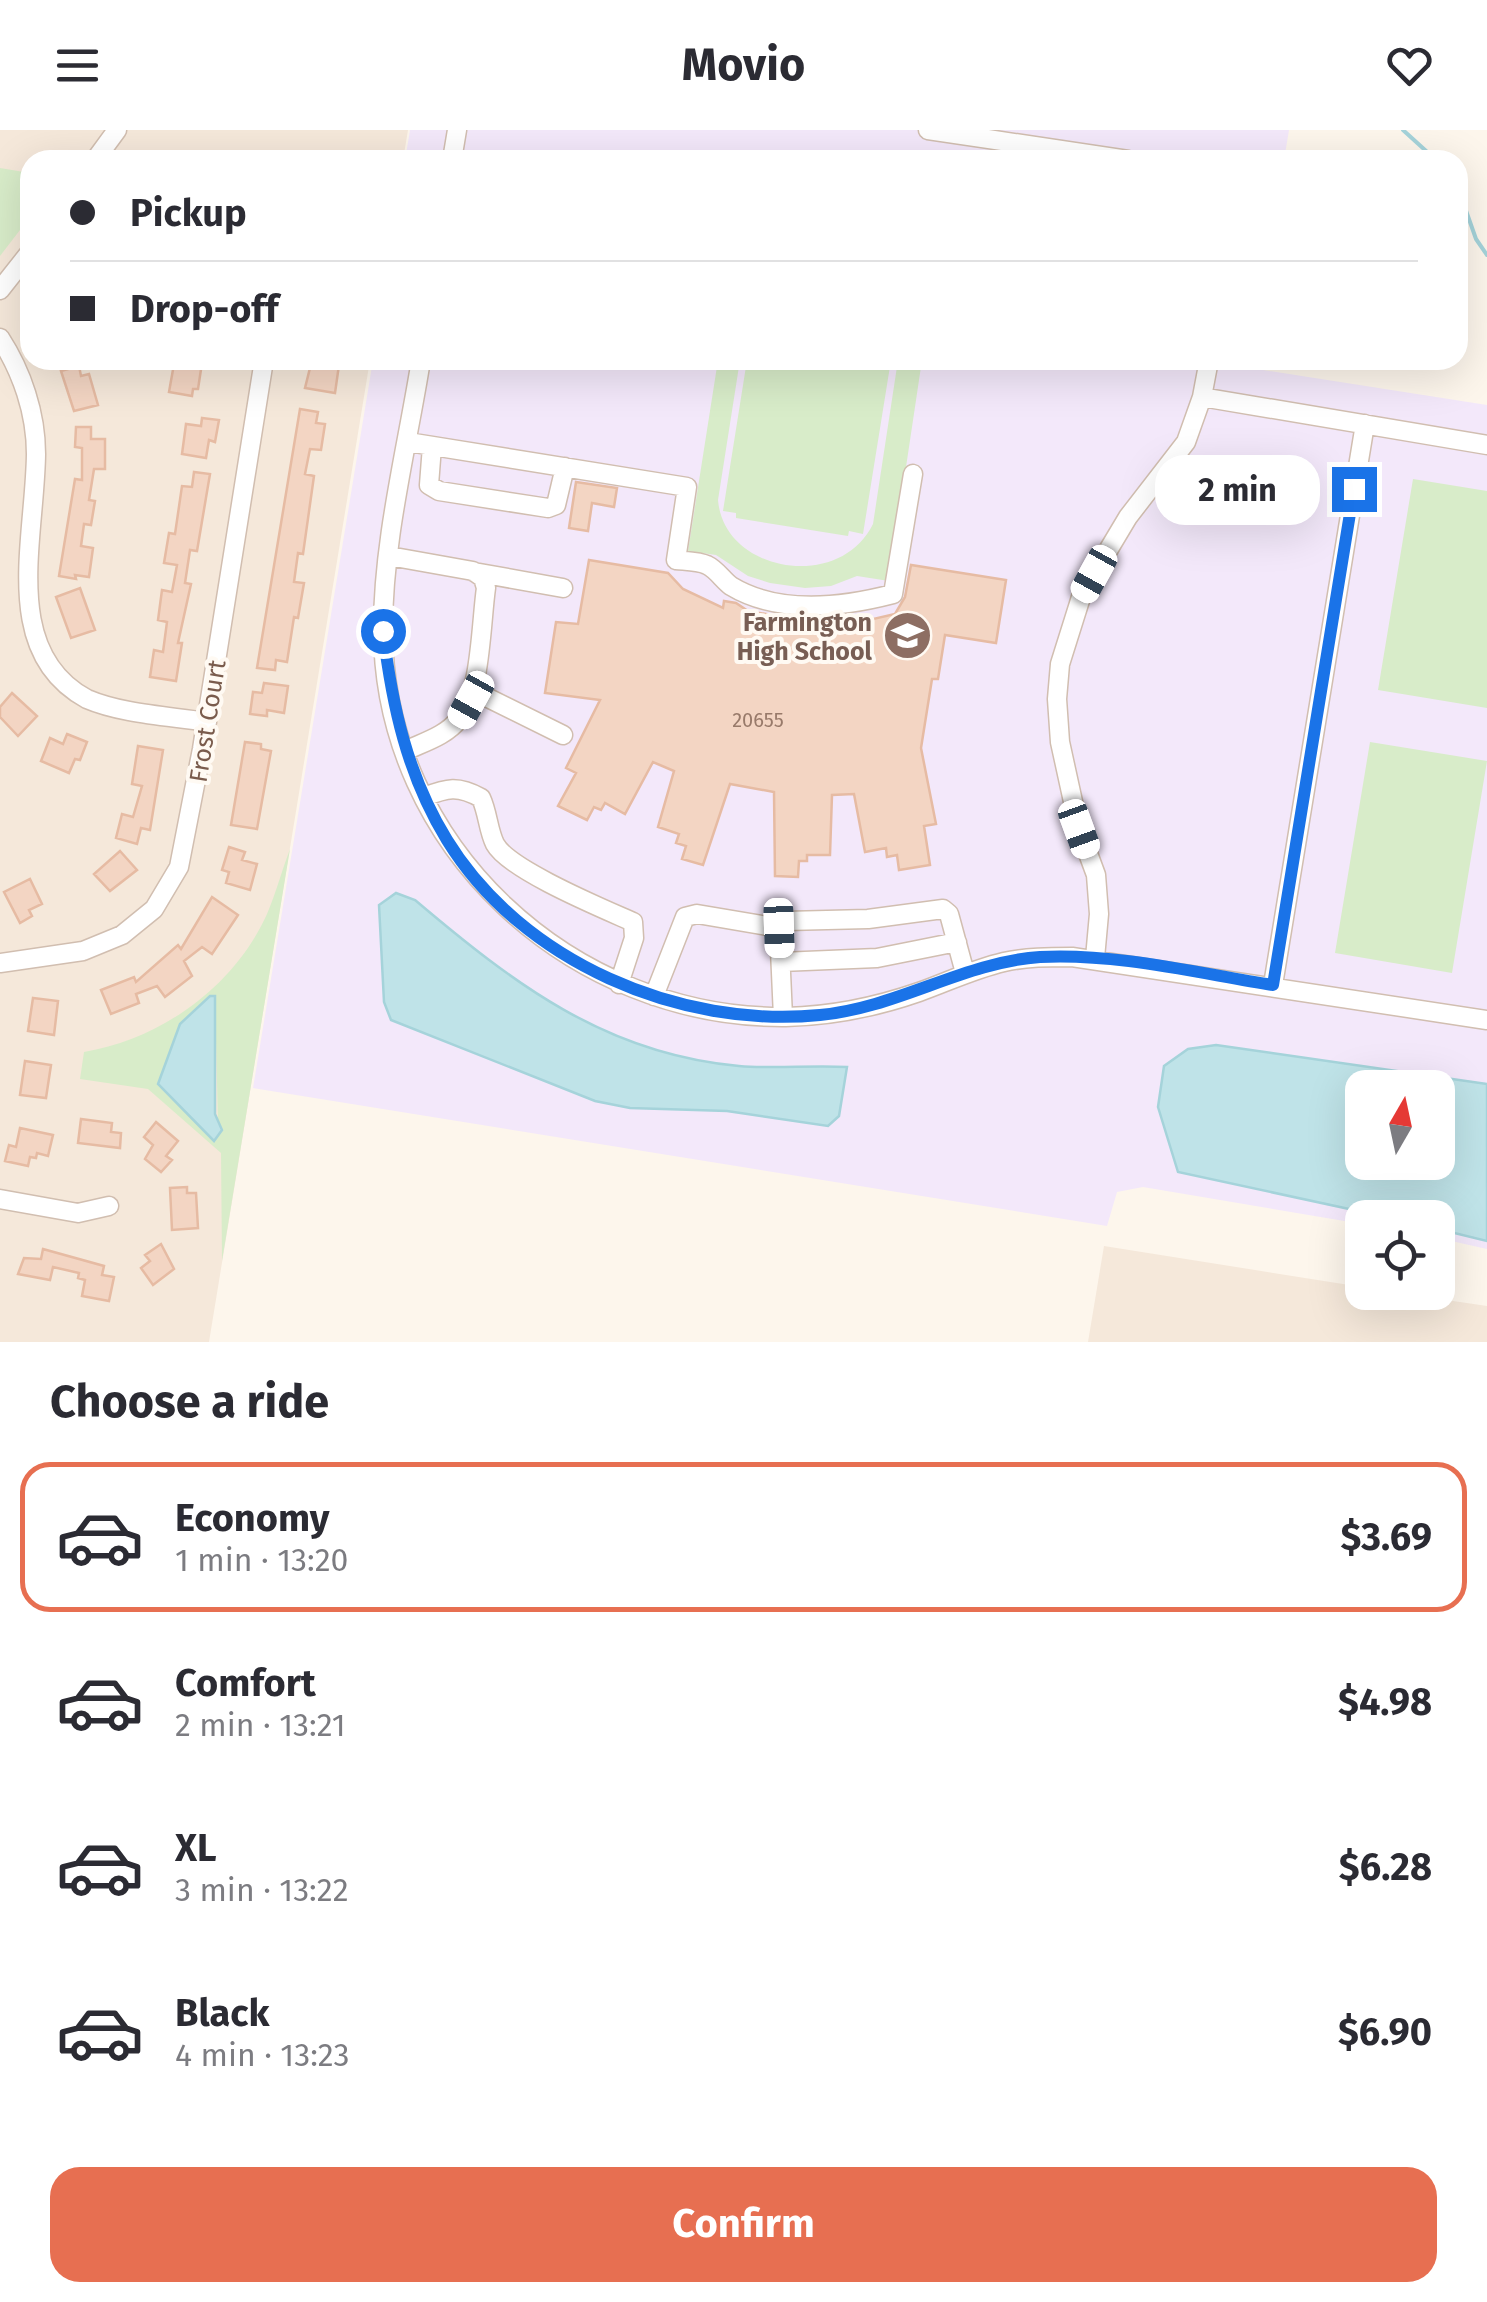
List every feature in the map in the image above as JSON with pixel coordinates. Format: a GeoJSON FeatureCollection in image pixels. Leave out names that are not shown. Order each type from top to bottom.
{"type":"FeatureCollection","features":[{"type":"Feature","properties":{"kind":"street"},"geometry":{"type":"LineString","coordinates":[[102,150],[117,130]]}},
{"type":"Feature","properties":{"kind":"street"},"geometry":{"type":"LineString","coordinates":[[928,130],[1061,150]]}},
{"type":"Feature","properties":{"kind":"street"},"geometry":{"type":"LineString","coordinates":[[0,290],[20,265]]}},
{"type":"Feature","properties":{"kind":"street"},"geometry":{"type":"LineString","coordinates":[[0,338],[21,377],[35,436],[35,467],[16,599],[28,646],[56,681],[88,700],[207,722]]}},
{"type":"Feature","properties":{"kind":"street","name":"Frost Court"},"geometry":{"type":"LineString","coordinates":[[0,963],[96,947],[122,935],[154,908],[172,883],[184,854],[262,370]]}},
{"type":"Feature","properties":{"kind":"street"},"geometry":{"type":"LineString","coordinates":[[419,370],[389,556],[383,631],[390,686],[405,750],[447,841],[484,886],[539,936],[573,960],[619,984],[654,996],[705,1008],[783,1017],[872,1006],[965,973],[1038,958],[1095,958],[1487,1020]]}},
{"type":"Feature","properties":{"kind":"street"},"geometry":{"type":"LineString","coordinates":[[1095,958],[1099,914],[1096,875],[1072,802],[1060,742],[1060,664],[1082,594],[1128,517],[1186,442],[1207,370]]}},
{"type":"Feature","properties":{"kind":"street"},"geometry":{"type":"LineString","coordinates":[[1202,397],[1487,445]]}},
{"type":"Feature","properties":{"kind":"street"},"geometry":{"type":"LineString","coordinates":[[1273,985],[1365,424]]}},
{"type":"Feature","properties":{"kind":"street"},"geometry":{"type":"LineString","coordinates":[[408,442],[687,487],[676,560],[708,565],[732,586],[772,601],[810,606],[852,605],[893,594],[913,474]]}},
{"type":"Feature","properties":{"kind":"street"},"geometry":{"type":"LineString","coordinates":[[432,446],[429,485],[439,491],[548,508],[556,505],[560,496],[565,467]]}},
{"type":"Feature","properties":{"kind":"street"},"geometry":{"type":"LineString","coordinates":[[389,556],[563,588]]}},
{"type":"Feature","properties":{"kind":"street"},"geometry":{"type":"LineString","coordinates":[[405,750],[442,735],[460,719],[472,690],[486,588],[483,578],[473,572]]}},
{"type":"Feature","properties":{"kind":"street"},"geometry":{"type":"LineString","coordinates":[[472,690],[563,735]]}},
{"type":"Feature","properties":{"kind":"street"},"geometry":{"type":"LineString","coordinates":[[424,797],[449,787],[465,789],[481,798],[495,844],[504,853],[554,886],[633,922],[634,938],[619,984]]}},
{"type":"Feature","properties":{"kind":"street"},"geometry":{"type":"LineString","coordinates":[[783,1017],[779,928],[786,921],[868,919],[935,907],[949,914],[965,973]]}},
{"type":"Feature","properties":{"kind":"street"},"geometry":{"type":"LineString","coordinates":[[654,996],[686,917],[697,914],[779,928]]}},
{"type":"Feature","properties":{"kind":"street"},"geometry":{"type":"LineString","coordinates":[[780,962],[877,958],[956,942]]}},
{"type":"Feature","properties":{"kind":"street"},"geometry":{"type":"LineString","coordinates":[[0,1199],[78,1212],[108,1206]]}},
{"type":"Feature","properties":{"kind":"shaded area"},"geometry":{"type":"Polygon","coordinates":[[[0,130],[408,130],[405,150],[20,150],[20,370],[368,370],[209,1342],[0,1342],[0,130]]]}},
{"type":"Feature","properties":{"kind":"shaded area"},"geometry":{"type":"Polygon","coordinates":[[[410,130],[1289,130],[1286,150],[407,150],[410,130]]]}},
{"type":"Feature","properties":{"kind":"shaded area","name":"Farmington High School"},"geometry":{"type":"Polygon","coordinates":[[[371,370],[1263,370],[1487,405],[1487,1249],[1455,1242],[1455,1200],[1345,1200],[1345,1221],[1143,1187],[1117,1192],[1107,1226],[253,1088],[371,370]]]}},
{"type":"Feature","properties":{"kind":"shaded area"},"geometry":{"type":"Polygon","coordinates":[[[1104,1246],[1345,1284],[1345,1310],[1455,1310],[1455,1301],[1487,1306],[1487,1342],[1088,1342],[1104,1246]]]}},
{"type":"Feature","properties":{"kind":"green space"},"geometry":{"type":"Polygon","coordinates":[[[0,168],[20,171],[20,230],[0,256],[0,168]]]}},
{"type":"Feature","properties":{"kind":"green space"},"geometry":{"type":"Polygon","coordinates":[[[716,370],[738,370],[718,500],[725,525],[740,544],[761,558],[785,565],[811,566],[836,559],[857,545],[873,524],[896,370],[921,370],[889,581],[857,576],[831,586],[805,588],[770,583],[748,576],[716,555],[688,551],[716,370]]]}},
{"type":"Feature","properties":{"kind":"green space"},"geometry":{"type":"Polygon","coordinates":[[[745,370],[889,370],[863,534],[849,531],[848,536],[736,518],[736,513],[723,511],[745,370]]]}},
{"type":"Feature","properties":{"kind":"green space"},"geometry":{"type":"Polygon","coordinates":[[[1413,479],[1487,491],[1487,708],[1378,690],[1413,479]]]}},
{"type":"Feature","properties":{"kind":"green space"},"geometry":{"type":"Polygon","coordinates":[[[1370,742],[1487,761],[1452,973],[1335,953],[1370,742]]]}},
{"type":"Feature","properties":{"kind":"green space"},"geometry":{"type":"Polygon","coordinates":[[[290,849],[222,1261],[221,1153],[148,1089],[80,1079],[84,1052],[113,1045],[167,1022],[215,986],[253,940],[267,914],[290,849]],[[215,997],[183,1107],[207,1130],[209,1138],[218,1124],[215,997]]]}},
{"type":"Feature","properties":{"kind":"water"},"geometry":{"type":"Polygon","coordinates":[[[396,893],[415,900],[525,986],[603,1030],[646,1047],[739,1066],[847,1067],[839,1116],[828,1126],[727,1111],[630,1108],[595,1101],[391,1020],[384,1002],[379,905],[396,893]]]}},
{"type":"Feature","properties":{"kind":"water"},"geometry":{"type":"Polygon","coordinates":[[[210,996],[215,996],[215,1114],[222,1130],[214,1141],[158,1084],[180,1024],[210,996]]]}},
{"type":"Feature","properties":{"kind":"water"},"geometry":{"type":"Polygon","coordinates":[[[1216,1045],[1390,1070],[1345,1070],[1345,1180],[1455,1180],[1455,1079],[1487,1084],[1487,1241],[1455,1233],[1455,1200],[1345,1200],[1345,1208],[1178,1172],[1158,1107],[1164,1066],[1188,1049],[1216,1045]]]}},
{"type":"Feature","properties":{"kind":"building"},"geometry":{"type":"Polygon","coordinates":[[[173,370],[201,370],[198,389],[193,389],[192,396],[169,392],[173,370]]]}},
{"type":"Feature","properties":{"kind":"building"},"geometry":{"type":"Polygon","coordinates":[[[310,370],[338,370],[335,393],[305,388],[310,370]]]}},
{"type":"Feature","properties":{"kind":"building"},"geometry":{"type":"Polygon","coordinates":[[[61,371],[89,374],[98,405],[74,411],[61,371]]]}},
{"type":"Feature","properties":{"kind":"building"},"geometry":{"type":"Polygon","coordinates":[[[300,409],[318,412],[316,423],[325,424],[321,450],[310,449],[305,474],[314,476],[303,554],[298,553],[294,582],[304,583],[287,662],[276,660],[275,670],[257,668],[300,409]]]}},
{"type":"Feature","properties":{"kind":"building"},"geometry":{"type":"Polygon","coordinates":[[[202,418],[219,420],[215,442],[209,440],[206,458],[182,454],[186,424],[201,426],[202,418]]]}},
{"type":"Feature","properties":{"kind":"building"},"geometry":{"type":"Polygon","coordinates":[[[76,427],[91,427],[91,439],[105,439],[105,469],[94,469],[89,500],[95,501],[91,525],[84,524],[81,546],[93,548],[89,577],[75,575],[76,579],[59,576],[75,479],[82,480],[82,448],[75,447],[76,427]]]}},
{"type":"Feature","properties":{"kind":"building"},"geometry":{"type":"Polygon","coordinates":[[[194,472],[210,474],[197,551],[190,550],[185,583],[191,584],[178,643],[182,643],[176,681],[150,677],[154,650],[163,652],[167,622],[158,620],[162,590],[172,592],[177,565],[164,563],[169,533],[175,534],[182,486],[192,487],[194,472]]]}},
{"type":"Feature","properties":{"kind":"building"},"geometry":{"type":"Polygon","coordinates":[[[576,482],[617,488],[614,507],[592,503],[588,531],[569,528],[576,482]]]}},
{"type":"Feature","properties":{"kind":"building","name":"Farmington High School"},"geometry":{"type":"Polygon","coordinates":[[[589,560],[668,573],[683,589],[723,608],[724,601],[748,611],[813,622],[814,618],[836,619],[835,628],[895,614],[905,597],[911,565],[1006,580],[996,643],[945,635],[938,679],[932,679],[921,748],[936,824],[924,826],[930,865],[899,870],[897,855],[887,857],[886,848],[865,852],[854,794],[832,795],[830,855],[807,855],[807,861],[799,861],[798,877],[775,876],[774,792],[730,784],[703,865],[682,859],[686,846],[676,843],[679,834],[658,827],[674,771],[653,762],[625,814],[605,803],[601,810],[594,807],[587,820],[558,806],[576,773],[566,768],[600,700],[545,693],[556,622],[578,624],[589,560]]]}},
{"type":"Feature","properties":{"kind":"building"},"geometry":{"type":"Polygon","coordinates":[[[80,588],[95,630],[71,638],[56,597],[80,588]]]}},
{"type":"Feature","properties":{"kind":"building"},"geometry":{"type":"Polygon","coordinates":[[[264,683],[288,686],[284,713],[267,710],[267,716],[250,714],[253,692],[262,693],[264,683]]]}},
{"type":"Feature","properties":{"kind":"building"},"geometry":{"type":"Polygon","coordinates":[[[12,693],[37,716],[18,736],[0,717],[0,707],[12,693]]]}},
{"type":"Feature","properties":{"kind":"building"},"geometry":{"type":"Polygon","coordinates":[[[67,734],[87,742],[69,773],[41,761],[50,738],[63,744],[67,734]]]}},
{"type":"Feature","properties":{"kind":"building"},"geometry":{"type":"Polygon","coordinates":[[[245,742],[261,744],[261,749],[271,751],[257,829],[231,825],[245,742]]]}},
{"type":"Feature","properties":{"kind":"building"},"geometry":{"type":"Polygon","coordinates":[[[138,746],[163,750],[150,830],[141,828],[137,844],[116,838],[122,814],[133,817],[142,786],[132,784],[138,746]]]}},
{"type":"Feature","properties":{"kind":"building"},"geometry":{"type":"Polygon","coordinates":[[[229,847],[245,852],[242,860],[257,864],[250,890],[226,883],[229,872],[222,870],[229,847]]]}},
{"type":"Feature","properties":{"kind":"building"},"geometry":{"type":"Polygon","coordinates":[[[120,851],[137,870],[110,891],[94,874],[120,851]]]}},
{"type":"Feature","properties":{"kind":"building"},"geometry":{"type":"Polygon","coordinates":[[[30,879],[42,904],[29,910],[32,916],[20,923],[4,892],[30,879]]]}},
{"type":"Feature","properties":{"kind":"building"},"geometry":{"type":"Polygon","coordinates":[[[212,897],[238,915],[212,954],[202,947],[184,961],[192,976],[165,997],[157,986],[136,994],[139,1003],[111,1014],[101,990],[134,977],[136,982],[178,945],[181,949],[212,897]]]}},
{"type":"Feature","properties":{"kind":"building"},"geometry":{"type":"Polygon","coordinates":[[[33,998],[58,1001],[54,1035],[28,1031],[33,998]]]}},
{"type":"Feature","properties":{"kind":"building"},"geometry":{"type":"Polygon","coordinates":[[[25,1061],[51,1065],[46,1098],[20,1095],[25,1061]]]}},
{"type":"Feature","properties":{"kind":"building"},"geometry":{"type":"Polygon","coordinates":[[[81,1119],[112,1123],[111,1132],[121,1133],[120,1148],[78,1143],[81,1119]]]}},
{"type":"Feature","properties":{"kind":"building"},"geometry":{"type":"Polygon","coordinates":[[[156,1122],[178,1141],[166,1156],[172,1160],[161,1172],[145,1159],[153,1145],[144,1137],[156,1122]]]}},
{"type":"Feature","properties":{"kind":"building"},"geometry":{"type":"Polygon","coordinates":[[[20,1128],[53,1135],[48,1156],[37,1153],[36,1158],[30,1157],[28,1166],[5,1161],[9,1145],[16,1147],[20,1128]]]}},
{"type":"Feature","properties":{"kind":"building"},"geometry":{"type":"Polygon","coordinates":[[[187,1187],[187,1193],[196,1193],[198,1228],[172,1230],[170,1188],[187,1187]]]}},
{"type":"Feature","properties":{"kind":"building"},"geometry":{"type":"Polygon","coordinates":[[[161,1244],[174,1269],[153,1285],[141,1268],[150,1261],[145,1255],[161,1244]]]}},
{"type":"Feature","properties":{"kind":"building"},"geometry":{"type":"Polygon","coordinates":[[[43,1249],[104,1266],[102,1275],[114,1277],[109,1301],[82,1296],[85,1280],[78,1278],[79,1273],[53,1267],[50,1280],[18,1274],[24,1258],[41,1259],[43,1249]]]}},
{"type":"Feature","properties":{"kind":"waterway"},"geometry":{"type":"LineString","coordinates":[[1403,130],[1425,150]]}},
{"type":"Feature","properties":{"kind":"waterway"},"geometry":{"type":"LineString","coordinates":[[1468,216],[1487,255]]}},
{"type":"Feature","properties":{"kind":"place","name":"Farmington High School"},"geometry":{"type":"Point","coordinates":[907,636]}},
{"type":"Feature","properties":{"kind":"route"},"geometry":{"type":"LineString","coordinates":[[383,631],[390,686],[405,750],[447,841],[473,875],[539,936],[573,960],[619,984],[705,1008],[783,1017],[872,1006],[965,973],[1038,958],[1095,958],[1273,985],[1354,489]]}}]}
